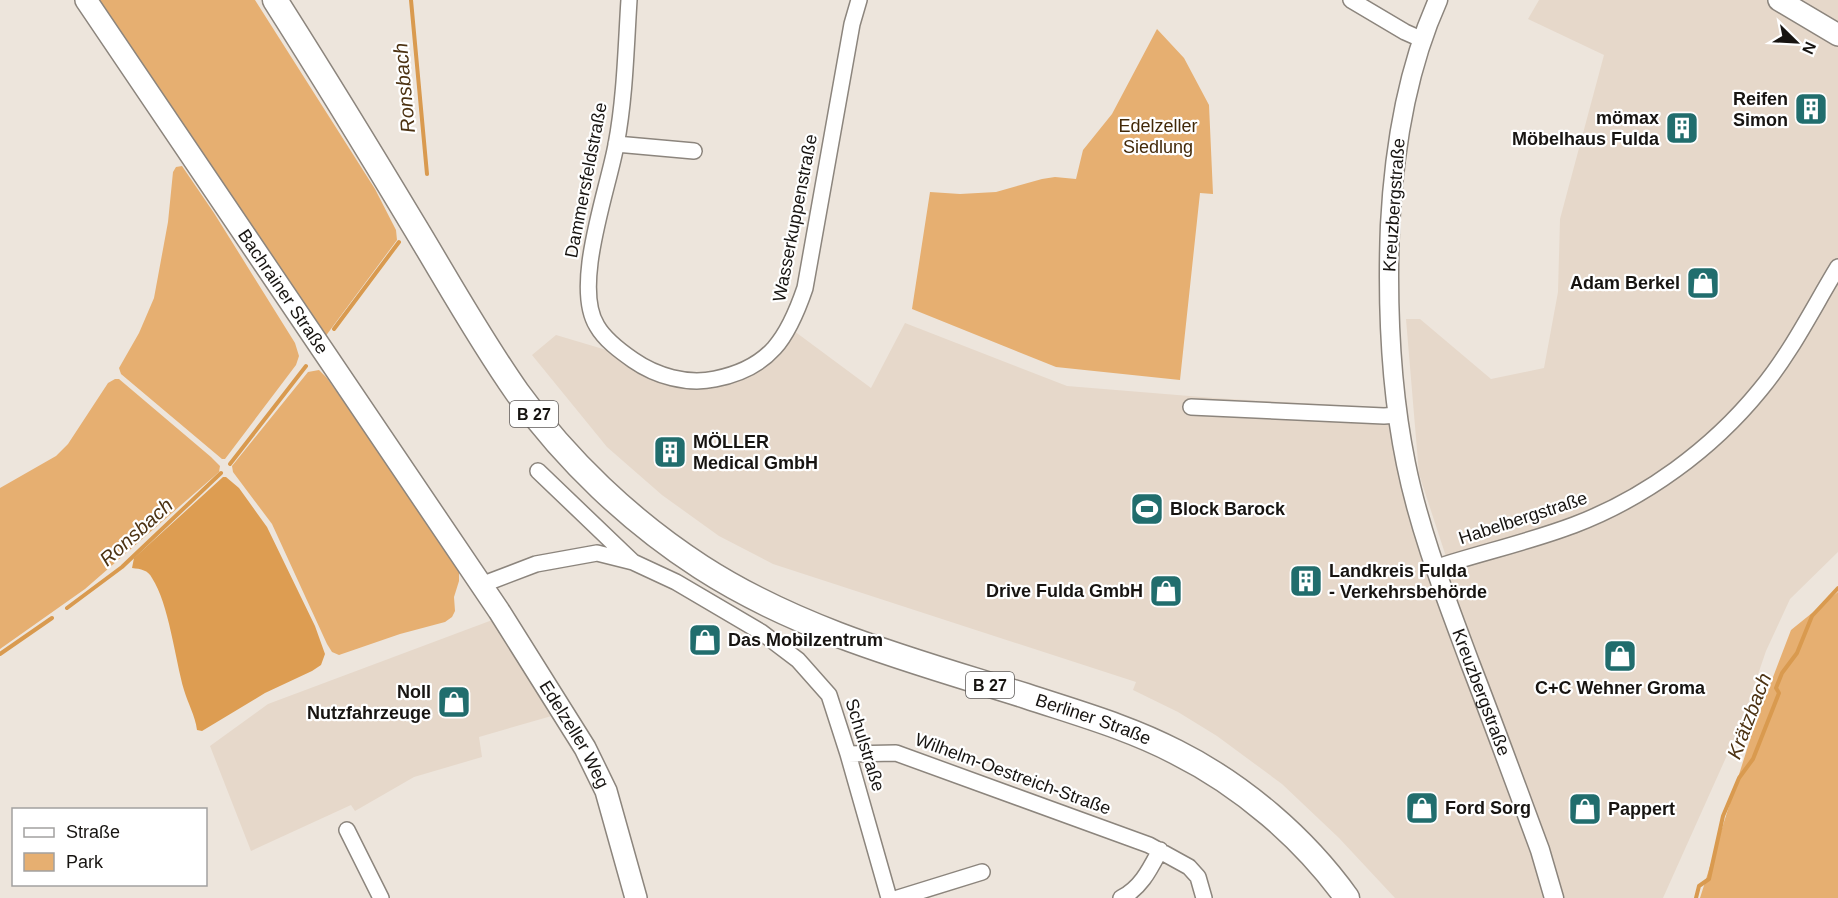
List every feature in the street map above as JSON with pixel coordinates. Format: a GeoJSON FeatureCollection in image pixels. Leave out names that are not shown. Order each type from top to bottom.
{"type":"FeatureCollection","features":[{"type":"Feature","properties":{"kind":"highway","name":"Berliner Straße"},"geometry":{"type":"LineString","coordinates":[[275,0],[475,328],[518,393],[570,456],[599,486],[653,532],[700,567],[765,603],[833,634],[1100,720],[1177,752],[1244,794],[1272,818],[1301,844],[1347,898]]}},
{"type":"Feature","properties":{"kind":"main road","name":"Bachrainer Straße"},"geometry":{"type":"LineString","coordinates":[[86,0],[481,585]]}},
{"type":"Feature","properties":{"kind":"main road"},"geometry":{"type":"LineString","coordinates":[[1779,0],[1838,35]]}},
{"type":"Feature","properties":{"kind":"main road","name":"Edelzeller Weg"},"geometry":{"type":"LineString","coordinates":[[481,585],[585,748],[606,791],[636,898]]}},
{"type":"Feature","properties":{"kind":"street","name":"Dammersfeldstraße"},"geometry":{"type":"LineString","coordinates":[[589,296],[588,263],[616,144],[629,0]]}},
{"type":"Feature","properties":{"kind":"street","name":"Wasserkuppenstraße"},"geometry":{"type":"LineString","coordinates":[[589,296],[597,327],[618,349],[640,365],[662,375],[685,380],[711,380],[735,375],[762,360],[783,338],[795,316],[805,288],[839,91],[859,0]]}},
{"type":"Feature","properties":{"kind":"street"},"geometry":{"type":"LineString","coordinates":[[1351,0],[1404,32],[1423,40]]}},
{"type":"Feature","properties":{"kind":"street","name":"Kreuzbergstraße"},"geometry":{"type":"LineString","coordinates":[[1438,0],[1423,40],[1400,123],[1391,202],[1390,323],[1398,415],[1407,466],[1434,568],[1536,839],[1554,898]]}},
{"type":"Feature","properties":{"kind":"street"},"geometry":{"type":"LineString","coordinates":[[616,144],[694,151]]}},
{"type":"Feature","properties":{"kind":"street","name":"Habelbergstraße"},"geometry":{"type":"LineString","coordinates":[[1434,568],[1572,526],[1599,515],[1654,484],[1688,460],[1720,432],[1760,391],[1838,267]]}},
{"type":"Feature","properties":{"kind":"street"},"geometry":{"type":"LineString","coordinates":[[1191,407],[1398,415]]}},
{"type":"Feature","properties":{"kind":"street","name":"Schulstraße"},"geometry":{"type":"LineString","coordinates":[[538,471],[633,562]]}},
{"type":"Feature","properties":{"kind":"street","name":"Schulstraße"},"geometry":{"type":"LineString","coordinates":[[481,585],[536,564],[597,553],[633,562],[676,582],[751,627],[798,660],[829,695],[890,898]]}},
{"type":"Feature","properties":{"kind":"street","name":"Wilhelm-Oestreich-Straße"},"geometry":{"type":"LineString","coordinates":[[848,754],[896,753],[1149,844],[1189,867],[1198,877],[1204,898]]}},
{"type":"Feature","properties":{"kind":"street"},"geometry":{"type":"LineString","coordinates":[[347,830],[381,898]]}},
{"type":"Feature","properties":{"kind":"street"},"geometry":{"type":"LineString","coordinates":[[1121,898],[1145,879],[1160,850]]}},
{"type":"Feature","properties":{"kind":"street"},"geometry":{"type":"LineString","coordinates":[[898,898],[982,872]]}},
{"type":"Feature","properties":{"kind":"shaded area"},"geometry":{"type":"Polygon","coordinates":[[[1539,0],[1838,0],[1838,552],[1790,599],[1766,651],[1741,724],[1663,898],[1395,898],[1339,838],[1282,784],[1217,736],[1178,712],[1133,690],[1136,682],[773,564],[719,536],[662,495],[607,447],[532,355],[556,335],[687,374],[730,372],[766,352],[786,325],[871,388],[905,323],[1067,386],[1214,398],[1385,408],[1428,579],[1450,569],[1419,474],[1406,319],[1420,319],[1491,379],[1544,368],[1558,292],[1560,219],[1604,55],[1528,19],[1539,0]]]}},
{"type":"Feature","properties":{"kind":"shaded area"},"geometry":{"type":"Polygon","coordinates":[[[223,477],[239,488],[267,527],[315,626],[325,654],[321,665],[312,671],[265,693],[202,731],[197,730],[184,690],[158,589],[148,573],[132,568],[134,558],[223,477]]]}},
{"type":"Feature","properties":{"kind":"shaded area"},"geometry":{"type":"Polygon","coordinates":[[[495,619],[555,715],[479,737],[482,757],[414,777],[355,811],[351,805],[251,851],[210,746],[268,704],[495,619]]]}},
{"type":"Feature","properties":{"kind":"green space"},"geometry":{"type":"Polygon","coordinates":[[[99,0],[255,0],[375,189],[396,230],[397,240],[325,337],[99,0]]]}},
{"type":"Feature","properties":{"kind":"green space","name":"Edelzeller Siedlung"},"geometry":{"type":"Polygon","coordinates":[[[1157,29],[1184,58],[1209,105],[1213,194],[1200,193],[1180,380],[1056,367],[912,309],[930,192],[960,194],[996,192],[1042,179],[1055,177],[1076,179],[1083,150],[1112,114],[1157,29]]]}},
{"type":"Feature","properties":{"kind":"green space"},"geometry":{"type":"Polygon","coordinates":[[[182,166],[295,343],[299,356],[296,365],[225,459],[222,459],[121,374],[119,368],[139,333],[154,298],[168,222],[173,172],[176,167],[182,166]]]}},
{"type":"Feature","properties":{"kind":"green space"},"geometry":{"type":"Polygon","coordinates":[[[319,370],[421,511],[459,569],[459,581],[454,597],[455,611],[452,617],[445,622],[400,634],[339,655],[332,652],[327,644],[272,524],[233,472],[232,466],[308,372],[319,370]]]}},
{"type":"Feature","properties":{"kind":"green space"},"geometry":{"type":"Polygon","coordinates":[[[119,379],[211,457],[220,466],[219,472],[85,589],[0,649],[0,488],[56,456],[68,444],[108,383],[119,379]]]}},
{"type":"Feature","properties":{"kind":"green space"},"geometry":{"type":"Polygon","coordinates":[[[1838,592],[1838,898],[1700,898],[1754,727],[1791,630],[1838,592]]]}},
{"type":"Feature","properties":{"kind":"waterway","name":"Ronsbach"},"geometry":{"type":"LineString","coordinates":[[411,0],[427,174]]}},
{"type":"Feature","properties":{"kind":"waterway","name":"Ronsbach"},"geometry":{"type":"LineString","coordinates":[[334,329],[399,242]]}},
{"type":"Feature","properties":{"kind":"waterway","name":"Ronsbach"},"geometry":{"type":"LineString","coordinates":[[230,464],[306,366]]}},
{"type":"Feature","properties":{"kind":"waterway","name":"Ronsbach"},"geometry":{"type":"LineString","coordinates":[[67,608],[122,567],[221,473]]}},
{"type":"Feature","properties":{"kind":"waterway","name":"Krätzbach"},"geometry":{"type":"LineString","coordinates":[[1696,898],[1699,886],[1709,879],[1723,816],[1739,778],[1753,759],[1779,693],[1776,688],[1782,673],[1797,653],[1812,616],[1838,588]]}},
{"type":"Feature","properties":{"kind":"waterway","name":"Ronsbach"},"geometry":{"type":"LineString","coordinates":[[0,654],[52,618]]}},
{"type":"Feature","properties":{"kind":"place","name":"Reifen Simon"},"geometry":{"type":"Point","coordinates":[1811,109]}},
{"type":"Feature","properties":{"kind":"place","name":"mömax Möbelhaus Fulda"},"geometry":{"type":"Point","coordinates":[1682,128]}},
{"type":"Feature","properties":{"kind":"place","name":"Adam Berkel"},"geometry":{"type":"Point","coordinates":[1703,283]}},
{"type":"Feature","properties":{"kind":"place","name":"MÖLLER Medical GmbH"},"geometry":{"type":"Point","coordinates":[670,452]}},
{"type":"Feature","properties":{"kind":"place","name":"Block Barock"},"geometry":{"type":"Point","coordinates":[1147,509]}},
{"type":"Feature","properties":{"kind":"place","name":"Landkreis Fulda - Verkehrsbehörde"},"geometry":{"type":"Point","coordinates":[1306,581]}},
{"type":"Feature","properties":{"kind":"place","name":"Drive Fulda GmbH"},"geometry":{"type":"Point","coordinates":[1166,591]}},
{"type":"Feature","properties":{"kind":"place","name":"Das Mobilzentrum"},"geometry":{"type":"Point","coordinates":[705,640]}},
{"type":"Feature","properties":{"kind":"place","name":"C+C Wehner Groma"},"geometry":{"type":"Point","coordinates":[1620,656]}},
{"type":"Feature","properties":{"kind":"place","name":"Noll Nutzfahrzeuge"},"geometry":{"type":"Point","coordinates":[454,702]}},
{"type":"Feature","properties":{"kind":"place","name":"Ford Sorg"},"geometry":{"type":"Point","coordinates":[1422,808]}},
{"type":"Feature","properties":{"kind":"place","name":"Pappert"},"geometry":{"type":"Point","coordinates":[1585,809]}}]}
